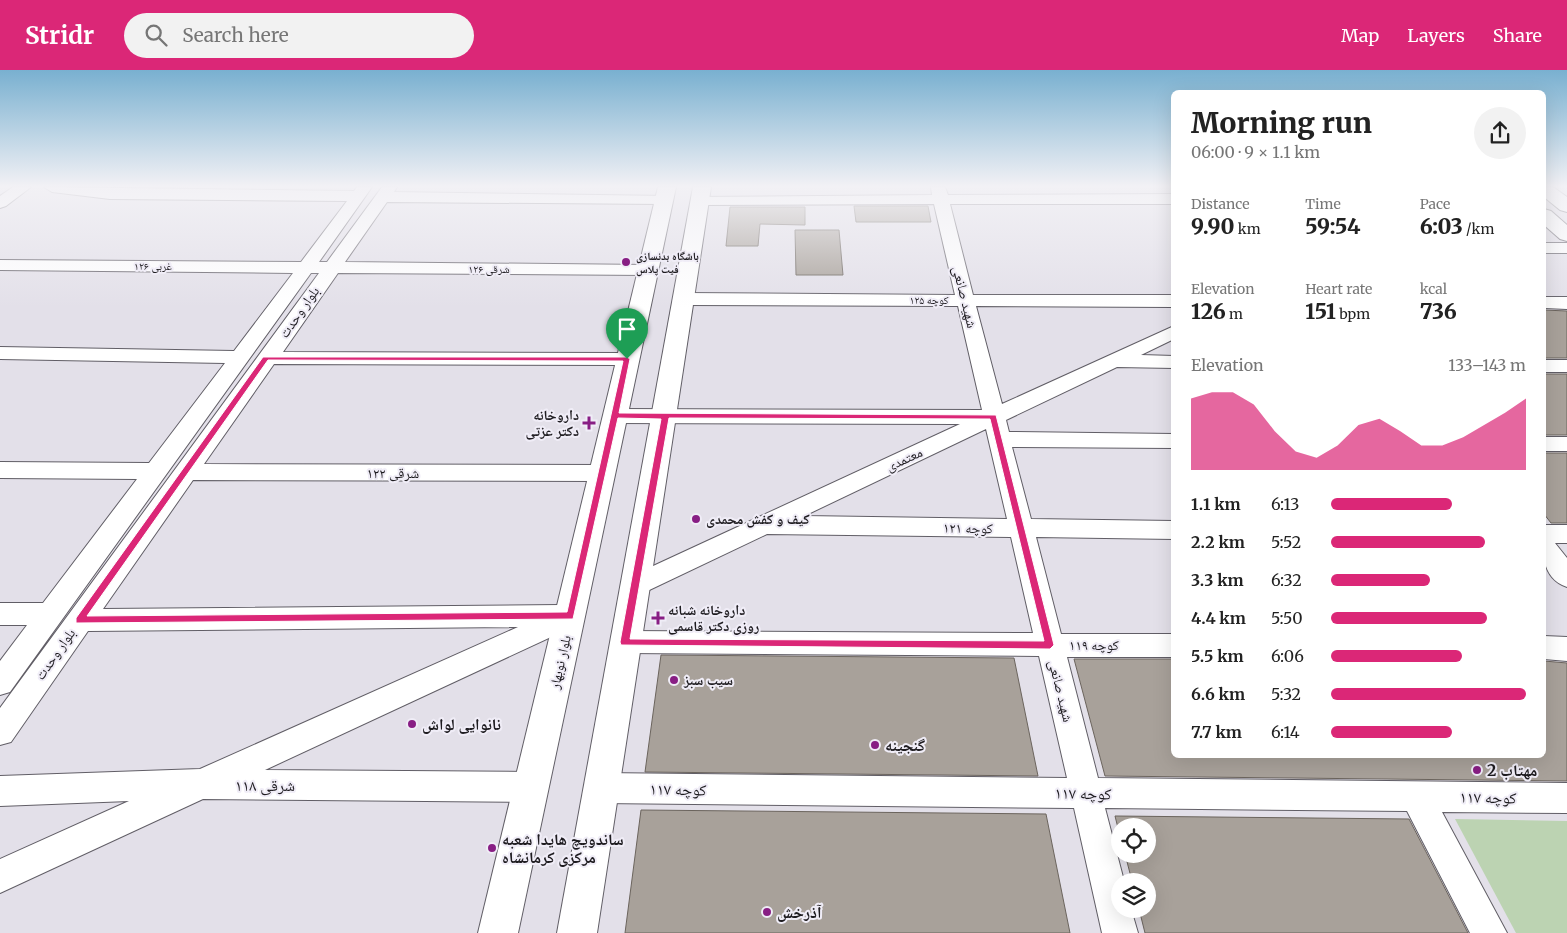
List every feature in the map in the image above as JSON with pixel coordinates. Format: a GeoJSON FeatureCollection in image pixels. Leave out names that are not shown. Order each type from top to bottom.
{"type":"FeatureCollection","features":[{"type":"Feature","properties":{"kind":"main road","name":"بلوار نوبهار"},"geometry":{"type":"LineString","coordinates":[[498,933],[658,227]]}},
{"type":"Feature","properties":{"kind":"main road"},"geometry":{"type":"LineString","coordinates":[[577,933],[696,227]]}},
{"type":"Feature","properties":{"kind":"street","name":"بلوار وحدت"},"geometry":{"type":"LineString","coordinates":[[0,683],[335,227]]}},
{"type":"Feature","properties":{"kind":"street","name":"بلوار وحدت"},"geometry":{"type":"LineString","coordinates":[[0,732],[360,227]]}},
{"type":"Feature","properties":{"kind":"street","name":"شهید صانعی"},"geometry":{"type":"LineString","coordinates":[[948,227],[1120,933]]}},
{"type":"Feature","properties":{"kind":"street"},"geometry":{"type":"LineString","coordinates":[[1546,248],[1567,248]]}},
{"type":"Feature","properties":{"kind":"street","name":"۱۲۶ غربی"},"geometry":{"type":"LineString","coordinates":[[0,265],[330,267]]}},
{"type":"Feature","properties":{"kind":"street","name":"۱۲۶ شرقی"},"geometry":{"type":"LineString","coordinates":[[330,267],[648,270]]}},
{"type":"Feature","properties":{"kind":"street","name":"کوچه ۱۲۵"},"geometry":{"type":"LineString","coordinates":[[684,299],[1171,301]]}},
{"type":"Feature","properties":{"kind":"street"},"geometry":{"type":"LineString","coordinates":[[1546,303],[1567,303]]}},
{"type":"Feature","properties":{"kind":"street","name":"معتمدی"},"geometry":{"type":"LineString","coordinates":[[634,586],[763,525],[997,428],[1112,361],[1171,333]]}},
{"type":"Feature","properties":{"kind":"street"},"geometry":{"type":"LineString","coordinates":[[0,354],[239,357]]}},
{"type":"Feature","properties":{"kind":"street"},"geometry":{"type":"LineString","coordinates":[[266,358],[627,359]]}},
{"type":"Feature","properties":{"kind":"street"},"geometry":{"type":"LineString","coordinates":[[1112,361],[1171,362]]}},
{"type":"Feature","properties":{"kind":"street"},"geometry":{"type":"LineString","coordinates":[[1546,366],[1567,366]]}},
{"type":"Feature","properties":{"kind":"street"},"geometry":{"type":"LineString","coordinates":[[615,416],[997,428],[1171,441]]}},
{"type":"Feature","properties":{"kind":"street"},"geometry":{"type":"LineString","coordinates":[[1546,444],[1567,444]]}},
{"type":"Feature","properties":{"kind":"street"},"geometry":{"type":"LineString","coordinates":[[0,470],[155,471]]}},
{"type":"Feature","properties":{"kind":"street","name":"۱۲۲ شرقی"},"geometry":{"type":"LineString","coordinates":[[184,472],[602,473]]}},
{"type":"Feature","properties":{"kind":"street","name":"کوچه ۱۲۱"},"geometry":{"type":"LineString","coordinates":[[763,525],[1171,530]]}},
{"type":"Feature","properties":{"kind":"street"},"geometry":{"type":"LineString","coordinates":[[1546,534],[1567,534]]}},
{"type":"Feature","properties":{"kind":"street"},"geometry":{"type":"LineString","coordinates":[[1546,550],[1567,577]]}},
{"type":"Feature","properties":{"kind":"street"},"geometry":{"type":"LineString","coordinates":[[0,614],[51,614]]}},
{"type":"Feature","properties":{"kind":"street"},"geometry":{"type":"LineString","coordinates":[[79,620],[570,616]]}},
{"type":"Feature","properties":{"kind":"street"},"geometry":{"type":"LineString","coordinates":[[0,876],[197,784],[570,616]]}},
{"type":"Feature","properties":{"kind":"street","name":"کوچه ۱۱۹"},"geometry":{"type":"LineString","coordinates":[[625,642],[1171,646]]}},
{"type":"Feature","properties":{"kind":"street"},"geometry":{"type":"LineString","coordinates":[[1546,648],[1567,649]]}},
{"type":"Feature","properties":{"kind":"street","name":"۱۱۸ شرقی"},"geometry":{"type":"LineString","coordinates":[[0,791],[197,784],[531,787]]}},
{"type":"Feature","properties":{"kind":"street","name":"کوچه ۱۱۷"},"geometry":{"type":"LineString","coordinates":[[600,788],[1567,798]]}},
{"type":"Feature","properties":{"kind":"street"},"geometry":{"type":"LineString","coordinates":[[1416,796],[1489,933]]}},
{"type":"Feature","properties":{"kind":"green space"},"geometry":{"type":"Polygon","coordinates":[[[1455,819],[1567,821],[1567,933],[1516,933],[1455,819]]]}},
{"type":"Feature","properties":{"kind":"building"},"geometry":{"type":"Polygon","coordinates":[[[728,227],[760,227],[758,246],[726,246],[728,227]]]}},
{"type":"Feature","properties":{"kind":"building"},"geometry":{"type":"Polygon","coordinates":[[[795,230],[839,230],[843,275],[796,275],[795,230]]]}},
{"type":"Feature","properties":{"kind":"building"},"geometry":{"type":"Polygon","coordinates":[[[1546,310],[1567,311],[1567,358],[1546,358],[1546,310]]]}},
{"type":"Feature","properties":{"kind":"building"},"geometry":{"type":"Polygon","coordinates":[[[1546,374],[1567,374],[1567,435],[1546,435],[1546,374]]]}},
{"type":"Feature","properties":{"kind":"building"},"geometry":{"type":"Polygon","coordinates":[[[1546,453],[1567,453],[1567,523],[1551,523],[1546,517],[1546,453]]]}},
{"type":"Feature","properties":{"kind":"building"},"geometry":{"type":"Polygon","coordinates":[[[661,655],[1014,658],[1038,776],[645,772],[661,655]]]}},
{"type":"Feature","properties":{"kind":"building"},"geometry":{"type":"Polygon","coordinates":[[[1074,659],[1171,659],[1171,758],[1546,758],[1546,661],[1567,663],[1567,781],[1105,776],[1074,659]]]}},
{"type":"Feature","properties":{"kind":"building"},"geometry":{"type":"Polygon","coordinates":[[[641,810],[1046,814],[1070,933],[625,933],[641,810]]]}},
{"type":"Feature","properties":{"kind":"building"},"geometry":{"type":"Polygon","coordinates":[[[1115,816],[1409,819],[1468,933],[1145,933],[1141,918],[1156,918],[1156,873],[1130,873],[1127,863],[1156,863],[1156,818],[1116,818],[1115,816]]]}},
{"type":"Feature","properties":{"kind":"place","name":"باشگاه بدنسازی فیت پلاس"},"geometry":{"type":"Point","coordinates":[626,262]}},
{"type":"Feature","properties":{"kind":"place","name":"داروخانه دکتر عزتی"},"geometry":{"type":"Point","coordinates":[589,423]}},
{"type":"Feature","properties":{"kind":"place","name":"کیف و کفش محمدی"},"geometry":{"type":"Point","coordinates":[696,519]}},
{"type":"Feature","properties":{"kind":"place","name":"داروخانه شبانه روزی دکتر قاسمی"},"geometry":{"type":"Point","coordinates":[658,618]}},
{"type":"Feature","properties":{"kind":"place","name":"سیب سبز"},"geometry":{"type":"Point","coordinates":[674,680]}},
{"type":"Feature","properties":{"kind":"place","name":"نانوایی لواش"},"geometry":{"type":"Point","coordinates":[412,724]}},
{"type":"Feature","properties":{"kind":"place","name":"گنجینه"},"geometry":{"type":"Point","coordinates":[875,745]}},
{"type":"Feature","properties":{"kind":"place","name":"مهتاب 2"},"geometry":{"type":"Point","coordinates":[1477,770]}},
{"type":"Feature","properties":{"kind":"place","name":"ساندویچ هایدا شعبه مرکزی کرمانشاه"},"geometry":{"type":"Point","coordinates":[492,848]}},
{"type":"Feature","properties":{"kind":"place","name":"آذرخش"},"geometry":{"type":"Point","coordinates":[767,912]}},
{"type":"Feature","properties":{"kind":"route"},"geometry":{"type":"LineString","coordinates":[[627,359],[266,358],[79,620],[570,616],[615,416],[994,417],[1050,645],[625,642],[665,417],[615,416],[627,359]]}}]}
